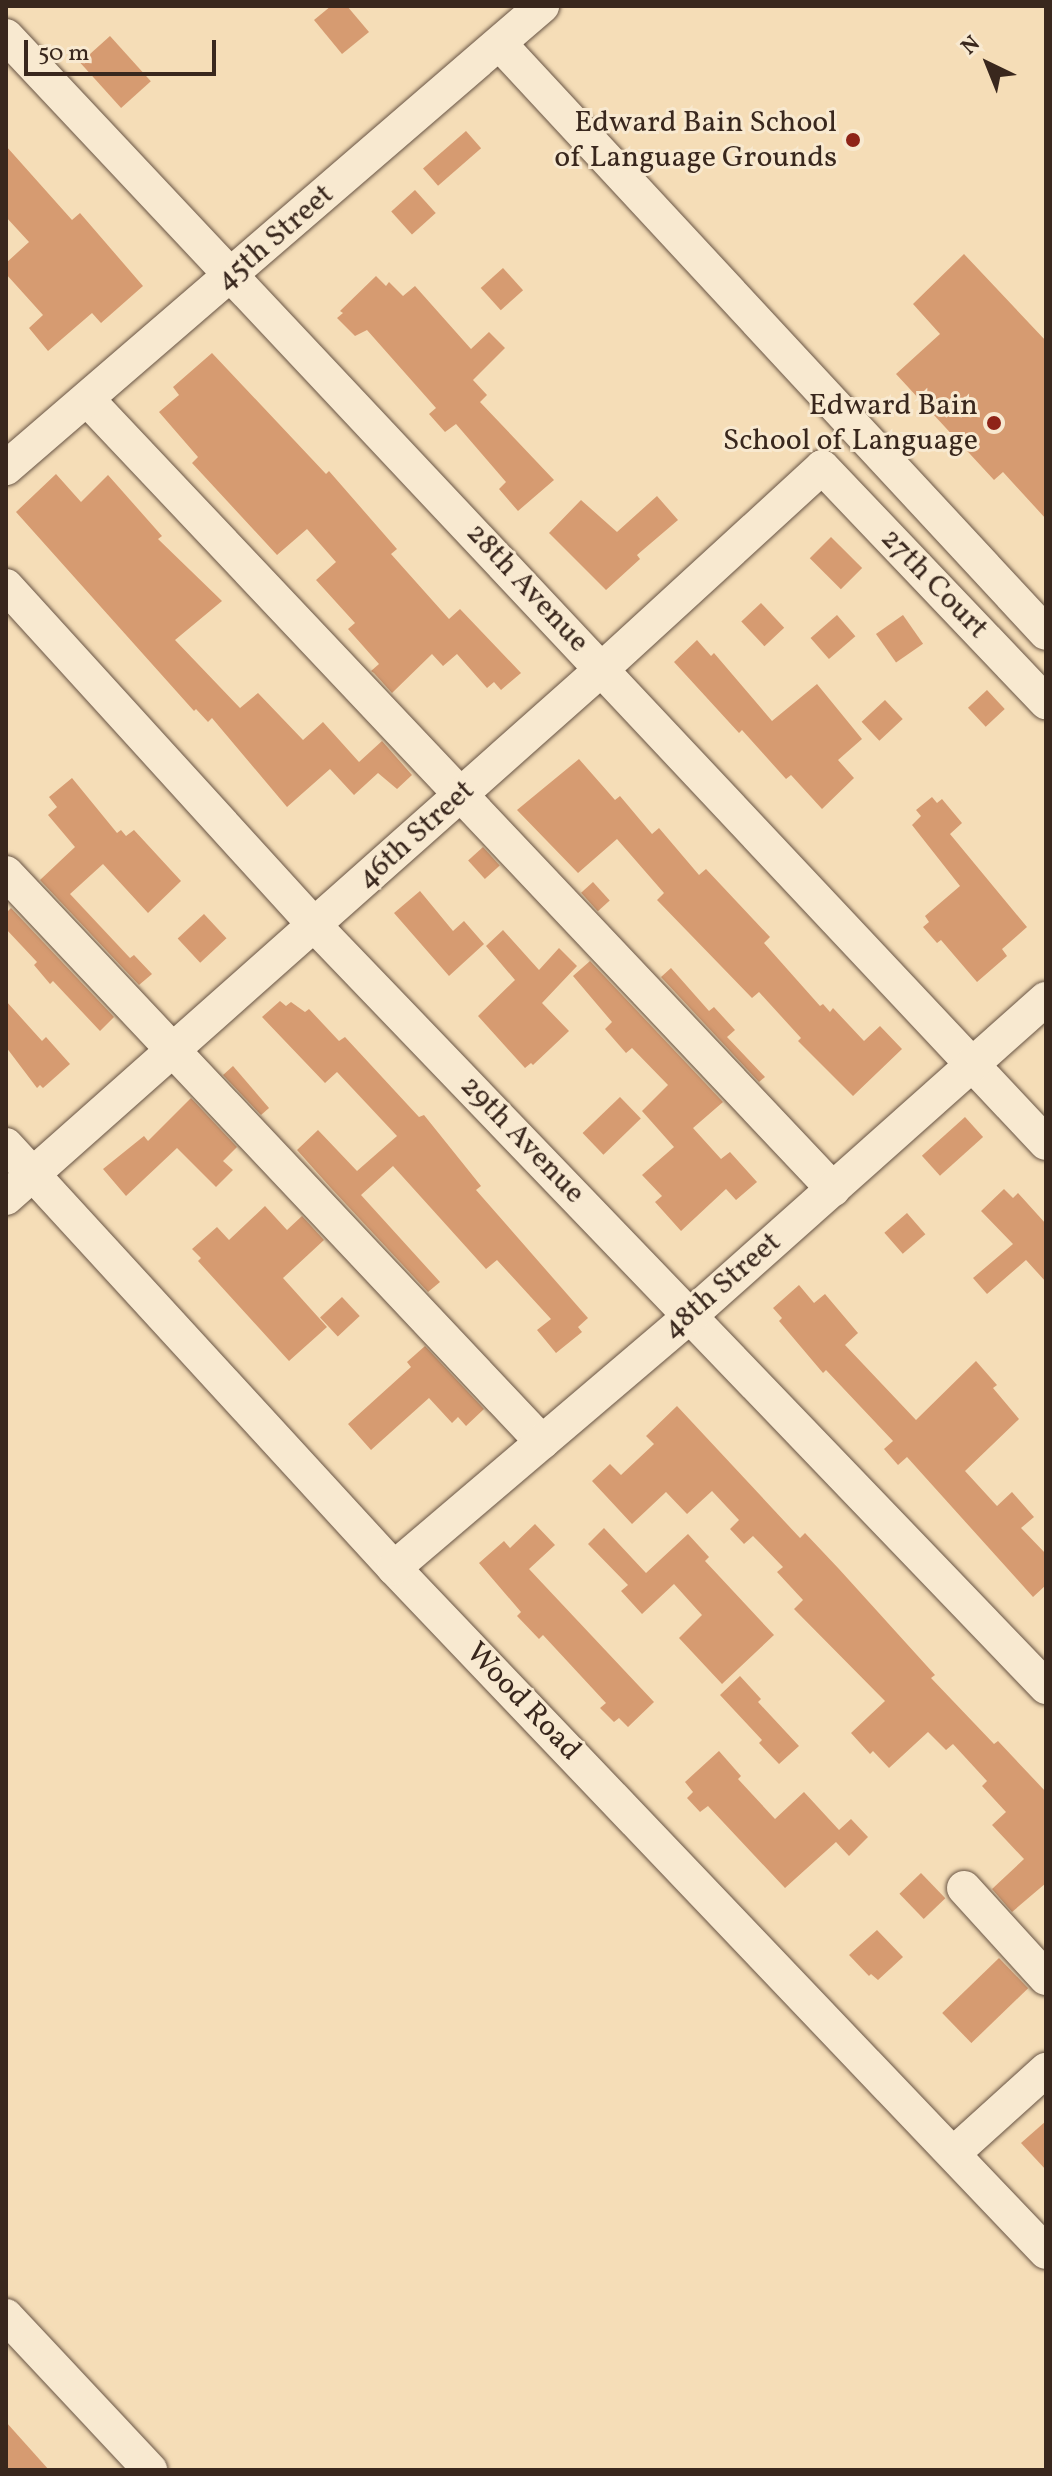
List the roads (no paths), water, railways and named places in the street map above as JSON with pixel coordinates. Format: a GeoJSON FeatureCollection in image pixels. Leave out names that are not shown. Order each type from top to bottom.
{"type":"FeatureCollection","features":[{"type":"Feature","properties":{"kind":"street","name":"45th Street"},"geometry":{"type":"LineString","coordinates":[[6,468],[542,6]]}},
{"type":"Feature","properties":{"kind":"street","name":"28th Avenue"},"geometry":{"type":"LineString","coordinates":[[6,36],[1046,1143]]}},
{"type":"Feature","properties":{"kind":"street"},"geometry":{"type":"LineString","coordinates":[[500,44],[1046,633]]}},
{"type":"Feature","properties":{"kind":"street"},"geometry":{"type":"LineString","coordinates":[[87,399],[833,1189]]}},
{"type":"Feature","properties":{"kind":"street","name":"46th Street"},"geometry":{"type":"LineString","coordinates":[[6,1198],[603,668],[822,467]]}},
{"type":"Feature","properties":{"kind":"street","name":"27th Court"},"geometry":{"type":"LineString","coordinates":[[822,467],[1046,702]]}},
{"type":"Feature","properties":{"kind":"street","name":"29th Avenue"},"geometry":{"type":"LineString","coordinates":[[6,586],[314,925],[1046,1687]]}},
{"type":"Feature","properties":{"kind":"street"},"geometry":{"type":"LineString","coordinates":[[6,873],[542,1442]]}},
{"type":"Feature","properties":{"kind":"street","name":"48th Street"},"geometry":{"type":"LineString","coordinates":[[394,1568],[691,1315],[1046,999]]}},
{"type":"Feature","properties":{"kind":"street","name":"Wood Road"},"geometry":{"type":"LineString","coordinates":[[6,1145],[394,1568],[1046,2252]]}},
{"type":"Feature","properties":{"kind":"street"},"geometry":{"type":"LineString","coordinates":[[964,1888],[1046,1978]]}},
{"type":"Feature","properties":{"kind":"street"},"geometry":{"type":"LineString","coordinates":[[954,2153],[1046,2070]]}},
{"type":"Feature","properties":{"kind":"street"},"geometry":{"type":"LineString","coordinates":[[6,2316],[150,2470]]}},
{"type":"Feature","properties":{"kind":"place","name":"Edward Bain School of Language Grounds"},"geometry":{"type":"Point","coordinates":[853,140]}},
{"type":"Feature","properties":{"kind":"place","name":"Edward Bain School of Language"},"geometry":{"type":"Point","coordinates":[994,423]}}]}
